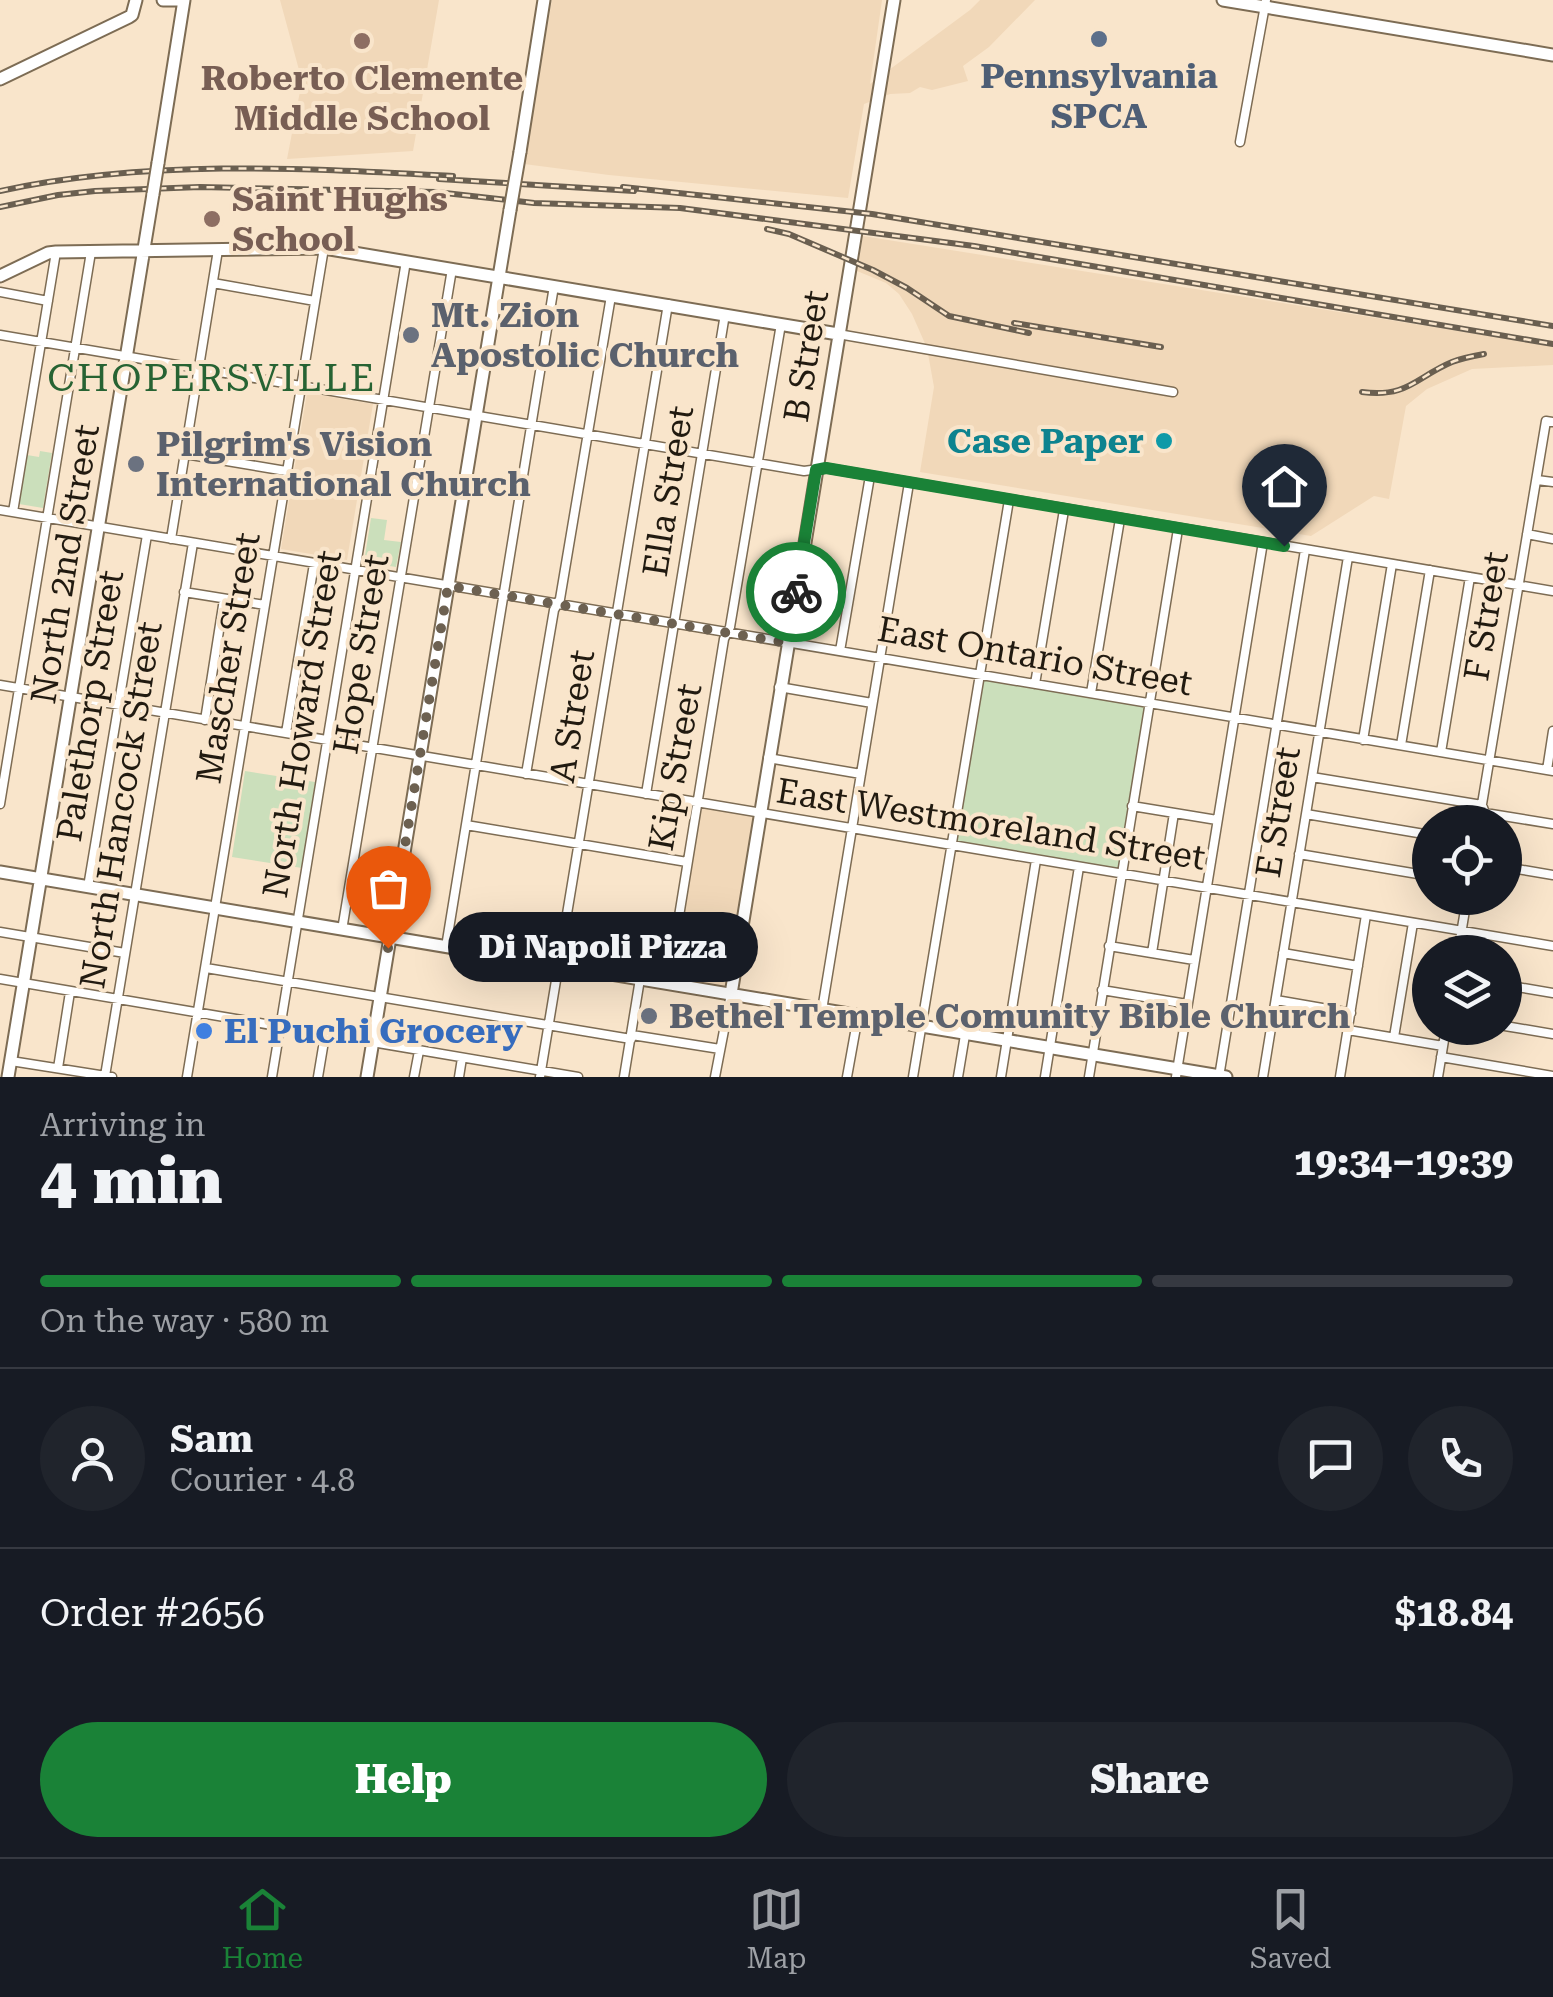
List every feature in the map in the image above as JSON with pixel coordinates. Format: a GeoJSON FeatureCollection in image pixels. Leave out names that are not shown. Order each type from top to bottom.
{"type":"FeatureCollection","features":[{"type":"Feature","properties":{"kind":"main road"},"geometry":{"type":"LineString","coordinates":[[0,80],[129,17],[136,0]]}},
{"type":"Feature","properties":{"kind":"main road"},"geometry":{"type":"LineString","coordinates":[[162,0],[181,0]]}},
{"type":"Feature","properties":{"kind":"main road","name":"North 2nd Street"},"geometry":{"type":"LineString","coordinates":[[8,1077],[144,251],[181,0]]}},
{"type":"Feature","properties":{"kind":"main road"},"geometry":{"type":"LineString","coordinates":[[367,1077],[544,0]]}},
{"type":"Feature","properties":{"kind":"main road","name":"B Street"},"geometry":{"type":"LineString","coordinates":[[731,994],[894,0]]}},
{"type":"Feature","properties":{"kind":"main road"},"geometry":{"type":"LineString","coordinates":[[1224,0],[1553,55]]}},
{"type":"Feature","properties":{"kind":"main road"},"geometry":{"type":"LineString","coordinates":[[0,276],[56,252],[324,248],[838,334]]}},
{"type":"Feature","properties":{"kind":"main road"},"geometry":{"type":"LineString","coordinates":[[0,872],[1092,1055],[1176,1073],[1222,1077]]}},
{"type":"Feature","properties":{"kind":"street"},"geometry":{"type":"LineString","coordinates":[[1240,142],[1265,4]]}},
{"type":"Feature","properties":{"kind":"street","name":"Mascher Street"},"geometry":{"type":"LineString","coordinates":[[187,1077],[324,248]]}},
{"type":"Feature","properties":{"kind":"street","name":"Palethorp Street"},"geometry":{"type":"LineString","coordinates":[[171,539],[218,250]]}},
{"type":"Feature","properties":{"kind":"street"},"geometry":{"type":"LineString","coordinates":[[13,512],[56,252]]}},
{"type":"Feature","properties":{"kind":"street"},"geometry":{"type":"LineString","coordinates":[[0,804],[91,252]]}},
{"type":"Feature","properties":{"kind":"street","name":"North Howard Street"},"geometry":{"type":"LineString","coordinates":[[272,1077],[406,261]]}},
{"type":"Feature","properties":{"kind":"street","name":"Hope Street"},"geometry":{"type":"LineString","coordinates":[[342,930],[452,269]]}},
{"type":"Feature","properties":{"kind":"street"},"geometry":{"type":"LineString","coordinates":[[213,283],[315,301]]}},
{"type":"Feature","properties":{"kind":"street"},"geometry":{"type":"LineString","coordinates":[[446,947],[554,286]]}},
{"type":"Feature","properties":{"kind":"street"},"geometry":{"type":"LineString","coordinates":[[0,292],[48,301]]}},
{"type":"Feature","properties":{"kind":"street"},"geometry":{"type":"LineString","coordinates":[[526,774],[611,296]]}},
{"type":"Feature","properties":{"kind":"street","name":"A Street"},"geometry":{"type":"LineString","coordinates":[[541,1074],[668,304]]}},
{"type":"Feature","properties":{"kind":"street","name":"Ella Street"},"geometry":{"type":"LineString","coordinates":[[646,794],[725,314]]}},
{"type":"Feature","properties":{"kind":"street","name":"Kip Street"},"geometry":{"type":"LineString","coordinates":[[668,984],[780,324]]}},
{"type":"Feature","properties":{"kind":"street"},"geometry":{"type":"LineString","coordinates":[[838,334],[1173,392]]}},
{"type":"Feature","properties":{"kind":"street"},"geometry":{"type":"LineString","coordinates":[[0,335],[804,471],[826,468],[1553,591]]}},
{"type":"Feature","properties":{"kind":"street","name":"F Street"},"geometry":{"type":"LineString","coordinates":[[1482,805],[1546,421],[1551,422]]}},
{"type":"Feature","properties":{"kind":"street"},"geometry":{"type":"LineString","coordinates":[[185,454],[286,471]]}},
{"type":"Feature","properties":{"kind":"street"},"geometry":{"type":"LineString","coordinates":[[840,651],[870,476]]}},
{"type":"Feature","properties":{"kind":"street"},"geometry":{"type":"LineString","coordinates":[[1537,480],[1553,482]]}},
{"type":"Feature","properties":{"kind":"street"},"geometry":{"type":"LineString","coordinates":[[822,1010],[908,483]]}},
{"type":"Feature","properties":{"kind":"street"},"geometry":{"type":"LineString","coordinates":[[913,1077],[1009,500]]}},
{"type":"Feature","properties":{"kind":"street","name":"East Ontario Street"},"geometry":{"type":"LineString","coordinates":[[0,510],[1550,770]]}},
{"type":"Feature","properties":{"kind":"street"},"geometry":{"type":"LineString","coordinates":[[1035,684],[1064,510]]}},
{"type":"Feature","properties":{"kind":"street"},"geometry":{"type":"LineString","coordinates":[[1091,693],[1120,519]]}},
{"type":"Feature","properties":{"kind":"street"},"geometry":{"type":"LineString","coordinates":[[1088,1077],[1178,528]]}},
{"type":"Feature","properties":{"kind":"street"},"geometry":{"type":"LineString","coordinates":[[1527,534],[1553,538]]}},
{"type":"Feature","properties":{"kind":"street","name":"Palethorp Street"},"geometry":{"type":"LineString","coordinates":[[88,887],[147,535]]}},
{"type":"Feature","properties":{"kind":"street"},"geometry":{"type":"LineString","coordinates":[[1176,1073],[1263,542]]}},
{"type":"Feature","properties":{"kind":"street","name":"North Hancock Street"},"geometry":{"type":"LineString","coordinates":[[109,1076],[124,953],[193,543]]}},
{"type":"Feature","properties":{"kind":"street"},"geometry":{"type":"LineString","coordinates":[[1222,1077],[1305,550]]}},
{"type":"Feature","properties":{"kind":"street","name":"E Street"},"geometry":{"type":"LineString","coordinates":[[1263,1077],[1348,556]]}},
{"type":"Feature","properties":{"kind":"street"},"geometry":{"type":"LineString","coordinates":[[286,733],[314,564]]}},
{"type":"Feature","properties":{"kind":"street"},"geometry":{"type":"LineString","coordinates":[[1362,740],[1392,564]]}},
{"type":"Feature","properties":{"kind":"street"},"geometry":{"type":"LineString","coordinates":[[1402,746],[1430,570]]}},
{"type":"Feature","properties":{"kind":"street"},"geometry":{"type":"LineString","coordinates":[[1441,752],[1470,577]]}},
{"type":"Feature","properties":{"kind":"street"},"geometry":{"type":"LineString","coordinates":[[184,592],[265,606]]}},
{"type":"Feature","properties":{"kind":"street"},"geometry":{"type":"LineString","coordinates":[[205,720],[224,599]]}},
{"type":"Feature","properties":{"kind":"street","name":"East Westmoreland Street"},"geometry":{"type":"LineString","coordinates":[[0,685],[1553,946]]}},
{"type":"Feature","properties":{"kind":"street"},"geometry":{"type":"LineString","coordinates":[[780,687],[872,702]]}},
{"type":"Feature","properties":{"kind":"street"},"geometry":{"type":"LineString","coordinates":[[1550,770],[1553,731]]}},
{"type":"Feature","properties":{"kind":"street"},"geometry":{"type":"LineString","coordinates":[[768,758],[861,774]]}},
{"type":"Feature","properties":{"kind":"street"},"geometry":{"type":"LineString","coordinates":[[1312,776],[1476,805]]}},
{"type":"Feature","properties":{"kind":"street"},"geometry":{"type":"LineString","coordinates":[[1132,806],[1217,820]]}},
{"type":"Feature","properties":{"kind":"street"},"geometry":{"type":"LineString","coordinates":[[1152,953],[1174,813]]}},
{"type":"Feature","properties":{"kind":"street"},"geometry":{"type":"LineString","coordinates":[[1306,814],[1412,832]]}},
{"type":"Feature","properties":{"kind":"street"},"geometry":{"type":"LineString","coordinates":[[1522,819],[1553,824]]}},
{"type":"Feature","properties":{"kind":"street"},"geometry":{"type":"LineString","coordinates":[[466,825],[687,862]]}},
{"type":"Feature","properties":{"kind":"street"},"geometry":{"type":"LineString","coordinates":[[1299,854],[1412,873]]}},
{"type":"Feature","properties":{"kind":"street"},"geometry":{"type":"LineString","coordinates":[[1001,1077],[1036,860]]}},
{"type":"Feature","properties":{"kind":"street"},"geometry":{"type":"LineString","coordinates":[[1045,1077],[1079,867]]}},
{"type":"Feature","properties":{"kind":"street"},"geometry":{"type":"LineString","coordinates":[[1522,869],[1553,875]]}},
{"type":"Feature","properties":{"kind":"street"},"geometry":{"type":"LineString","coordinates":[[1340,1077],[1366,915]]}},
{"type":"Feature","properties":{"kind":"street"},"geometry":{"type":"LineString","coordinates":[[1461,935],[1464,915]]}},
{"type":"Feature","properties":{"kind":"street"},"geometry":{"type":"LineString","coordinates":[[1394,1037],[1413,922]]}},
{"type":"Feature","properties":{"kind":"street"},"geometry":{"type":"LineString","coordinates":[[0,932],[124,953]]}},
{"type":"Feature","properties":{"kind":"street"},"geometry":{"type":"LineString","coordinates":[[1109,946],[1194,960]]}},
{"type":"Feature","properties":{"kind":"street"},"geometry":{"type":"LineString","coordinates":[[1283,953],[1358,966]]}},
{"type":"Feature","properties":{"kind":"street"},"geometry":{"type":"LineString","coordinates":[[206,968],[549,1026],[720,1050]]}},
{"type":"Feature","properties":{"kind":"street"},"geometry":{"type":"LineString","coordinates":[[0,979],[541,1074],[578,1077]]}},
{"type":"Feature","properties":{"kind":"street"},"geometry":{"type":"LineString","coordinates":[[624,1077],[640,980]]}},
{"type":"Feature","properties":{"kind":"street"},"geometry":{"type":"LineString","coordinates":[[1522,988],[1553,993]]}},
{"type":"Feature","properties":{"kind":"street"},"geometry":{"type":"LineString","coordinates":[[1102,990],[1187,1004]]}},
{"type":"Feature","properties":{"kind":"street"},"geometry":{"type":"LineString","coordinates":[[58,1068],[70,992]]}},
{"type":"Feature","properties":{"kind":"street","name":"B Street"},"geometry":{"type":"LineString","coordinates":[[715,1077],[731,994]]}},
{"type":"Feature","properties":{"kind":"street"},"geometry":{"type":"LineString","coordinates":[[1276,1000],[1351,1013]]}},
{"type":"Feature","properties":{"kind":"street"},"geometry":{"type":"LineString","coordinates":[[847,1077],[858,1016]]}},
{"type":"Feature","properties":{"kind":"street"},"geometry":{"type":"LineString","coordinates":[[1522,1029],[1553,1034]]}},
{"type":"Feature","properties":{"kind":"street"},"geometry":{"type":"LineString","coordinates":[[1348,1030],[1443,1046],[1438,1077]]}},
{"type":"Feature","properties":{"kind":"street"},"geometry":{"type":"LineString","coordinates":[[318,1077],[325,1035]]}},
{"type":"Feature","properties":{"kind":"street"},"geometry":{"type":"LineString","coordinates":[[958,1077],[965,1035]]}},
{"type":"Feature","properties":{"kind":"street"},"geometry":{"type":"LineString","coordinates":[[414,1077],[419,1051]]}},
{"type":"Feature","properties":{"kind":"street"},"geometry":{"type":"LineString","coordinates":[[1441,1057],[1553,1076]]}},
{"type":"Feature","properties":{"kind":"street"},"geometry":{"type":"LineString","coordinates":[[459,1077],[462,1058]]}},
{"type":"Feature","properties":{"kind":"street"},"geometry":{"type":"LineString","coordinates":[[11,1061],[109,1076]]}},
{"type":"Feature","properties":{"kind":"shaded area","name":"Roberto Clemente Middle School"},"geometry":{"type":"Polygon","coordinates":[[[280,0],[439,0],[413,151],[287,159],[302,81],[280,0]]]}},
{"type":"Feature","properties":{"kind":"shaded area"},"geometry":{"type":"Polygon","coordinates":[[[552,0],[882,0],[870,84],[980,0],[1035,0],[989,47],[963,66],[968,81],[932,90],[920,87],[864,104],[848,198],[524,164],[552,0]]]}},
{"type":"Feature","properties":{"kind":"shaded area","name":"Case Paper"},"geometry":{"type":"Polygon","coordinates":[[[863,236],[1553,346],[1553,365],[1472,369],[1427,389],[1406,406],[1389,499],[1374,496],[1311,536],[920,472],[934,387],[927,348],[899,294],[886,283],[857,271],[863,236]]]}},
{"type":"Feature","properties":{"kind":"shaded area"},"geometry":{"type":"Polygon","coordinates":[[[307,393],[373,404],[347,560],[281,549],[307,393]]]}},
{"type":"Feature","properties":{"kind":"shaded area"},"geometry":{"type":"Polygon","coordinates":[[[697,803],[759,813],[731,994],[668,984],[697,803]]]}},
{"type":"Feature","properties":{"kind":"green space"},"geometry":{"type":"Polygon","coordinates":[[[40,451],[52,453],[43,508],[19,504],[27,455],[39,457],[40,451]]]}},
{"type":"Feature","properties":{"kind":"green space"},"geometry":{"type":"Polygon","coordinates":[[[371,518],[387,520],[384,540],[401,542],[396,567],[364,562],[371,518]]]}},
{"type":"Feature","properties":{"kind":"green space"},"geometry":{"type":"Polygon","coordinates":[[[979,675],[1150,703],[1121,874],[951,845],[979,675]]]}},
{"type":"Feature","properties":{"kind":"green space"},"geometry":{"type":"Polygon","coordinates":[[[245,771],[315,782],[302,868],[232,857],[245,771]]]}},
{"type":"Feature","properties":{"kind":"railway"},"geometry":{"type":"LineString","coordinates":[[0,191],[112,174],[226,168],[453,176]]}},
{"type":"Feature","properties":{"kind":"railway"},"geometry":{"type":"LineString","coordinates":[[439,179],[634,191]]}},
{"type":"Feature","properties":{"kind":"railway"},"geometry":{"type":"LineString","coordinates":[[0,207],[95,191],[200,187],[436,192],[534,203],[680,208],[974,246],[1553,344]]}},
{"type":"Feature","properties":{"kind":"railway"},"geometry":{"type":"LineString","coordinates":[[623,187],[872,214],[1553,326]]}},
{"type":"Feature","properties":{"kind":"railway"},"geometry":{"type":"LineString","coordinates":[[767,229],[789,234],[873,270],[949,316],[1029,333]]}},
{"type":"Feature","properties":{"kind":"railway"},"geometry":{"type":"LineString","coordinates":[[1014,323],[1161,347]]}},
{"type":"Feature","properties":{"kind":"railway"},"geometry":{"type":"LineString","coordinates":[[1362,392],[1401,389],[1452,362],[1484,354]]}},
{"type":"Feature","properties":{"kind":"way so far"},"geometry":{"type":"LineString","coordinates":[[388,948],[448,586],[788,643],[796,592]]}},
{"type":"Feature","properties":{"kind":"place","name":"Pennsylvania SPCA"},"geometry":{"type":"Point","coordinates":[1099,39]}},
{"type":"Feature","properties":{"kind":"place","name":"Roberto Clemente Middle School"},"geometry":{"type":"Point","coordinates":[362,41]}},
{"type":"Feature","properties":{"kind":"place","name":"Saint Hughs School"},"geometry":{"type":"Point","coordinates":[212,219]}},
{"type":"Feature","properties":{"kind":"place","name":"Mt. Zion Apostolic Church"},"geometry":{"type":"Point","coordinates":[411,335]}},
{"type":"Feature","properties":{"kind":"place","name":"Case Paper"},"geometry":{"type":"Point","coordinates":[1164,441]}},
{"type":"Feature","properties":{"kind":"place","name":"Pilgrim's Vision International Church"},"geometry":{"type":"Point","coordinates":[136,464]}},
{"type":"Feature","properties":{"kind":"place","name":"Di Napoli Pizza"},"geometry":{"type":"Point","coordinates":[388,948]}},
{"type":"Feature","properties":{"kind":"place","name":"Bethel Temple Comunity Bible Church"},"geometry":{"type":"Point","coordinates":[649,1016]}},
{"type":"Feature","properties":{"kind":"place","name":"El Puchi Grocery"},"geometry":{"type":"Point","coordinates":[204,1031]}},
{"type":"Feature","properties":{"kind":"district","name":"CHOPERSVILLE"},"geometry":{"type":"Point","coordinates":[212,378]}},
{"type":"Feature","properties":{"kind":"route"},"geometry":{"type":"LineString","coordinates":[[796,592],[816,470],[826,468],[1284,546]]}}]}
